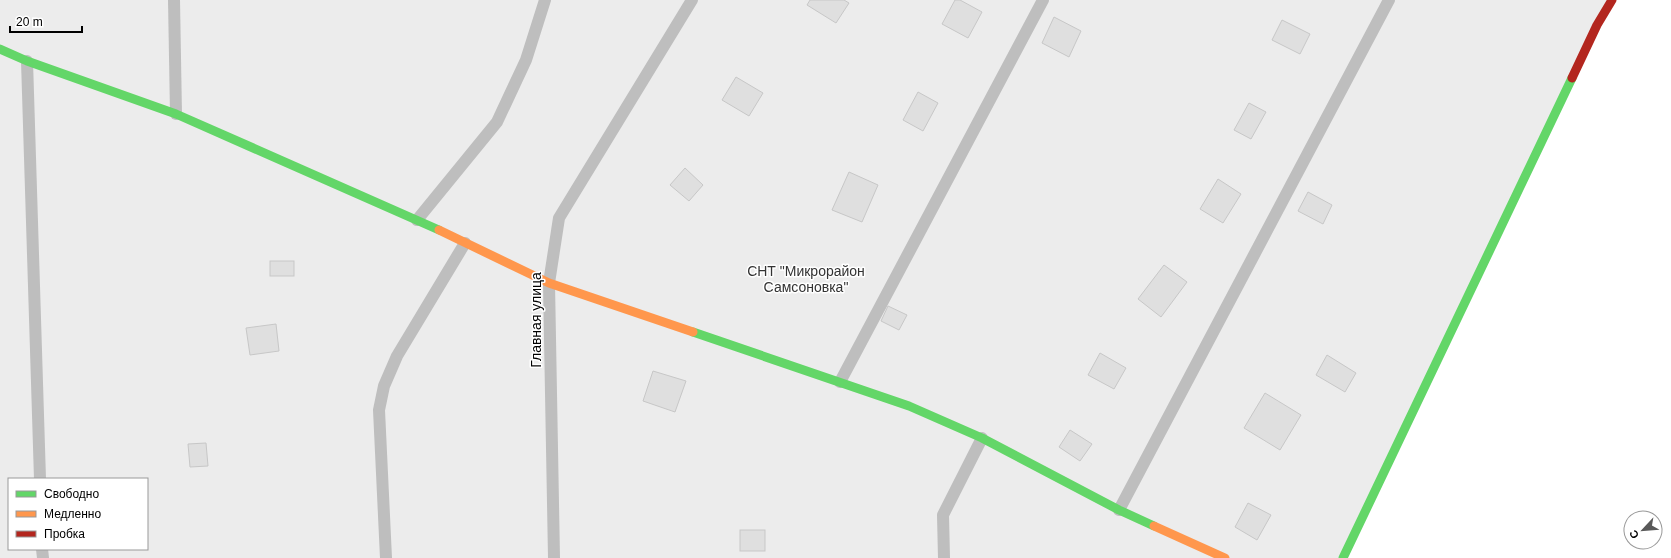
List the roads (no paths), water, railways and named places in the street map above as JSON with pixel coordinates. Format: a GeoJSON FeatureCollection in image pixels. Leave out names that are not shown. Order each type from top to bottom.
{"type":"FeatureCollection","features":[{"type":"Feature","properties":{"kind":"street"},"geometry":{"type":"LineString","coordinates":[[1343,558],[1597,25],[1612,0]]}},
{"type":"Feature","properties":{"kind":"street"},"geometry":{"type":"LineString","coordinates":[[0,49],[27,61],[176,114],[417,220],[549,283],[908,406],[982,438],[1119,510],[1225,558]]}},
{"type":"Feature","properties":{"kind":"lane"},"geometry":{"type":"LineString","coordinates":[[174,0],[176,114]]}},
{"type":"Feature","properties":{"kind":"lane"},"geometry":{"type":"LineString","coordinates":[[417,220],[497,122],[526,60],[544,0]]}},
{"type":"Feature","properties":{"kind":"lane","name":"Главная улица"},"geometry":{"type":"LineString","coordinates":[[554,558],[549,283],[559,218],[692,0]]}},
{"type":"Feature","properties":{"kind":"lane"},"geometry":{"type":"LineString","coordinates":[[840,382],[1043,0]]}},
{"type":"Feature","properties":{"kind":"lane"},"geometry":{"type":"LineString","coordinates":[[1119,510],[1389,0]]}},
{"type":"Feature","properties":{"kind":"lane"},"geometry":{"type":"LineString","coordinates":[[27,61],[40,478]]}},
{"type":"Feature","properties":{"kind":"lane"},"geometry":{"type":"LineString","coordinates":[[386,558],[379,410],[384,386],[397,356],[465,243]]}},
{"type":"Feature","properties":{"kind":"lane"},"geometry":{"type":"LineString","coordinates":[[944,558],[942,515],[982,438]]}},
{"type":"Feature","properties":{"kind":"park label","name":"СНТ \"Микрорайон Самсоновка\""},"geometry":{"type":"Point","coordinates":[806,280]}}]}
